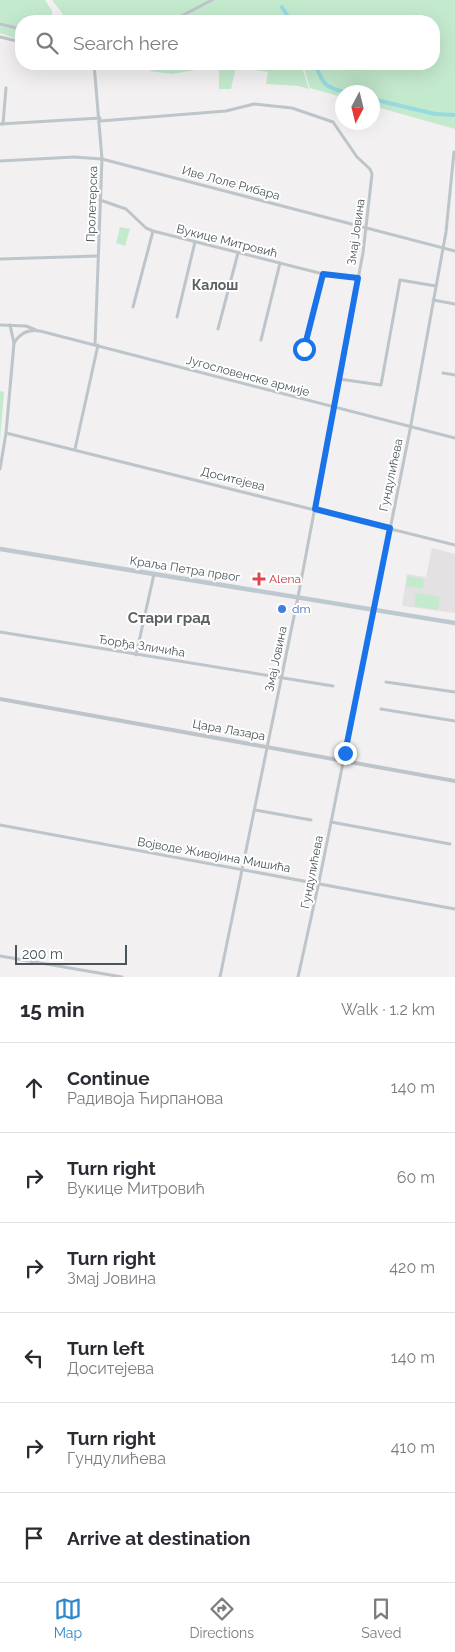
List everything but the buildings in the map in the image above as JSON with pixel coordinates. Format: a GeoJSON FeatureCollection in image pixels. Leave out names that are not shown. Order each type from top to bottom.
{"type":"FeatureCollection","features":[{"type":"Feature","properties":{"kind":"main road","name":"Краља Петра првог"},"geometry":{"type":"LineString","coordinates":[[0,549],[455,623]]}},
{"type":"Feature","properties":{"kind":"street"},"geometry":{"type":"LineString","coordinates":[[183,15],[212,0]]}},
{"type":"Feature","properties":{"kind":"street"},"geometry":{"type":"LineString","coordinates":[[0,24],[15,28]]}},
{"type":"Feature","properties":{"kind":"street"},"geometry":{"type":"LineString","coordinates":[[0,37],[15,41]]}},
{"type":"Feature","properties":{"kind":"street","name":"Пролетерска"},"geometry":{"type":"LineString","coordinates":[[75,449],[96,345],[102,159],[94,70]]}},
{"type":"Feature","properties":{"kind":"street"},"geometry":{"type":"LineString","coordinates":[[6,88],[2,124],[100,120]]}},
{"type":"Feature","properties":{"kind":"street","name":"Змај Јовина"},"geometry":{"type":"LineString","coordinates":[[100,120],[226,111],[259,104],[292,108],[331,121],[357,157],[371,170],[367,228],[315,509],[244,869],[220,977]]}},
{"type":"Feature","properties":{"kind":"street","name":"Гундулићева"},"geometry":{"type":"LineString","coordinates":[[298,977],[319,882],[410,426],[436,286],[454,152]]}},
{"type":"Feature","properties":{"kind":"street","name":"Иве Лоле Рибара"},"geometry":{"type":"LineString","coordinates":[[0,161],[74,158],[102,159],[455,251]]}},
{"type":"Feature","properties":{"kind":"street","name":"Вукице Митровић"},"geometry":{"type":"LineString","coordinates":[[100,200],[126,209],[146,228],[153,231],[323,274],[358,278]]}},
{"type":"Feature","properties":{"kind":"street"},"geometry":{"type":"LineString","coordinates":[[133,307],[153,231]]}},
{"type":"Feature","properties":{"kind":"street"},"geometry":{"type":"LineString","coordinates":[[177,317],[195,242]]}},
{"type":"Feature","properties":{"kind":"street"},"geometry":{"type":"LineString","coordinates":[[218,330],[238,253]]}},
{"type":"Feature","properties":{"kind":"street"},"geometry":{"type":"LineString","coordinates":[[0,259],[98,256]]}},
{"type":"Feature","properties":{"kind":"street"},"geometry":{"type":"LineString","coordinates":[[261,340],[280,264]]}},
{"type":"Feature","properties":{"kind":"street"},"geometry":{"type":"LineString","coordinates":[[304,349],[323,274]]}},
{"type":"Feature","properties":{"kind":"street"},"geometry":{"type":"LineString","coordinates":[[339,379],[381,385],[400,280],[436,286]]}},
{"type":"Feature","properties":{"kind":"street"},"geometry":{"type":"LineString","coordinates":[[433,300],[455,304]]}},
{"type":"Feature","properties":{"kind":"street","name":"Југословенске армије"},"geometry":{"type":"LineString","coordinates":[[0,325],[26,326],[455,438]]}},
{"type":"Feature","properties":{"kind":"street"},"geometry":{"type":"LineString","coordinates":[[0,469],[6,433],[14,343],[10,325]]}},
{"type":"Feature","properties":{"kind":"street"},"geometry":{"type":"LineString","coordinates":[[14,343],[24,333],[36,330]]}},
{"type":"Feature","properties":{"kind":"street"},"geometry":{"type":"LineString","coordinates":[[443,373],[455,375]]}},
{"type":"Feature","properties":{"kind":"street","name":"Доситејева"},"geometry":{"type":"LineString","coordinates":[[6,433],[455,545]]}},
{"type":"Feature","properties":{"kind":"street"},"geometry":{"type":"LineString","coordinates":[[136,654],[154,574]]}},
{"type":"Feature","properties":{"kind":"street","name":"Ђорђа Зличића"},"geometry":{"type":"LineString","coordinates":[[0,632],[333,686]]}},
{"type":"Feature","properties":{"kind":"street"},"geometry":{"type":"LineString","coordinates":[[386,682],[455,692]]}},
{"type":"Feature","properties":{"kind":"street","name":"Цара Лазара"},"geometry":{"type":"LineString","coordinates":[[0,699],[344,759],[455,781]]}},
{"type":"Feature","properties":{"kind":"street"},"geometry":{"type":"LineString","coordinates":[[381,710],[455,721]]}},
{"type":"Feature","properties":{"kind":"street"},"geometry":{"type":"LineString","coordinates":[[255,810],[311,820]]}},
{"type":"Feature","properties":{"kind":"street"},"geometry":{"type":"LineString","coordinates":[[330,822],[450,844]]}},
{"type":"Feature","properties":{"kind":"street","name":"Војводе Живојина Мишића"},"geometry":{"type":"LineString","coordinates":[[0,825],[319,882],[455,909]]}},
{"type":"Feature","properties":{"kind":"street"},"geometry":{"type":"LineString","coordinates":[[0,956],[122,977]]}},
{"type":"Feature","properties":{"kind":"shaded area"},"geometry":{"type":"Polygon","coordinates":[[[432,548],[455,554],[455,613],[402,606],[407,574],[426,577],[432,548]]]}},
{"type":"Feature","properties":{"kind":"green space"},"geometry":{"type":"Polygon","coordinates":[[[0,0],[45,0],[52,11],[52,15],[15,15],[15,38],[0,33],[0,0]]]}},
{"type":"Feature","properties":{"kind":"green space"},"geometry":{"type":"Polygon","coordinates":[[[52,0],[455,0],[455,129],[380,108],[380,85],[335,85],[335,95],[310,88],[305,70],[440,70],[440,15],[62,15],[52,0]]]}},
{"type":"Feature","properties":{"kind":"green space"},"geometry":{"type":"Polygon","coordinates":[[[154,70],[196,70],[172,74],[149,71],[154,70]]]}},
{"type":"Feature","properties":{"kind":"green space"},"geometry":{"type":"Polygon","coordinates":[[[219,70],[235,70],[231,89],[219,89],[219,70]]]}},
{"type":"Feature","properties":{"kind":"green space"},"geometry":{"type":"Polygon","coordinates":[[[255,70],[303,70],[309,89],[299,86],[266,84],[268,72],[255,70]]]}},
{"type":"Feature","properties":{"kind":"green space"},"geometry":{"type":"Polygon","coordinates":[[[120,227],[130,229],[125,246],[116,243],[120,227]]]}},
{"type":"Feature","properties":{"kind":"green space"},"geometry":{"type":"Polygon","coordinates":[[[0,391],[4,392],[0,440],[0,391]]]}},
{"type":"Feature","properties":{"kind":"green space"},"geometry":{"type":"Polygon","coordinates":[[[407,576],[424,579],[423,589],[406,586],[407,576]]]}},
{"type":"Feature","properties":{"kind":"green space"},"geometry":{"type":"Polygon","coordinates":[[[416,593],[440,597],[438,610],[414,606],[416,593]]]}},
{"type":"Feature","properties":{"kind":"waterway"},"geometry":{"type":"LineString","coordinates":[[282,7],[287,15]]}},
{"type":"Feature","properties":{"kind":"waterway"},"geometry":{"type":"LineString","coordinates":[[318,70],[325,83],[335,89]]}},
{"type":"Feature","properties":{"kind":"waterway"},"geometry":{"type":"LineString","coordinates":[[380,101],[435,114],[455,115]]}},
{"type":"Feature","properties":{"kind":"place","name":"Alena"},"geometry":{"type":"Point","coordinates":[259,579]}},
{"type":"Feature","properties":{"kind":"place","name":"dm"},"geometry":{"type":"Point","coordinates":[282,609]}},
{"type":"Feature","properties":{"kind":"district","name":"Калош"},"geometry":{"type":"Point","coordinates":[215,285]}},
{"type":"Feature","properties":{"kind":"district","name":"Стари град"},"geometry":{"type":"Point","coordinates":[169,618]}},
{"type":"Feature","properties":{"kind":"route"},"geometry":{"type":"LineString","coordinates":[[304,349],[323,274],[358,278],[315,509],[390,528],[371,615],[345,753]]}}]}
